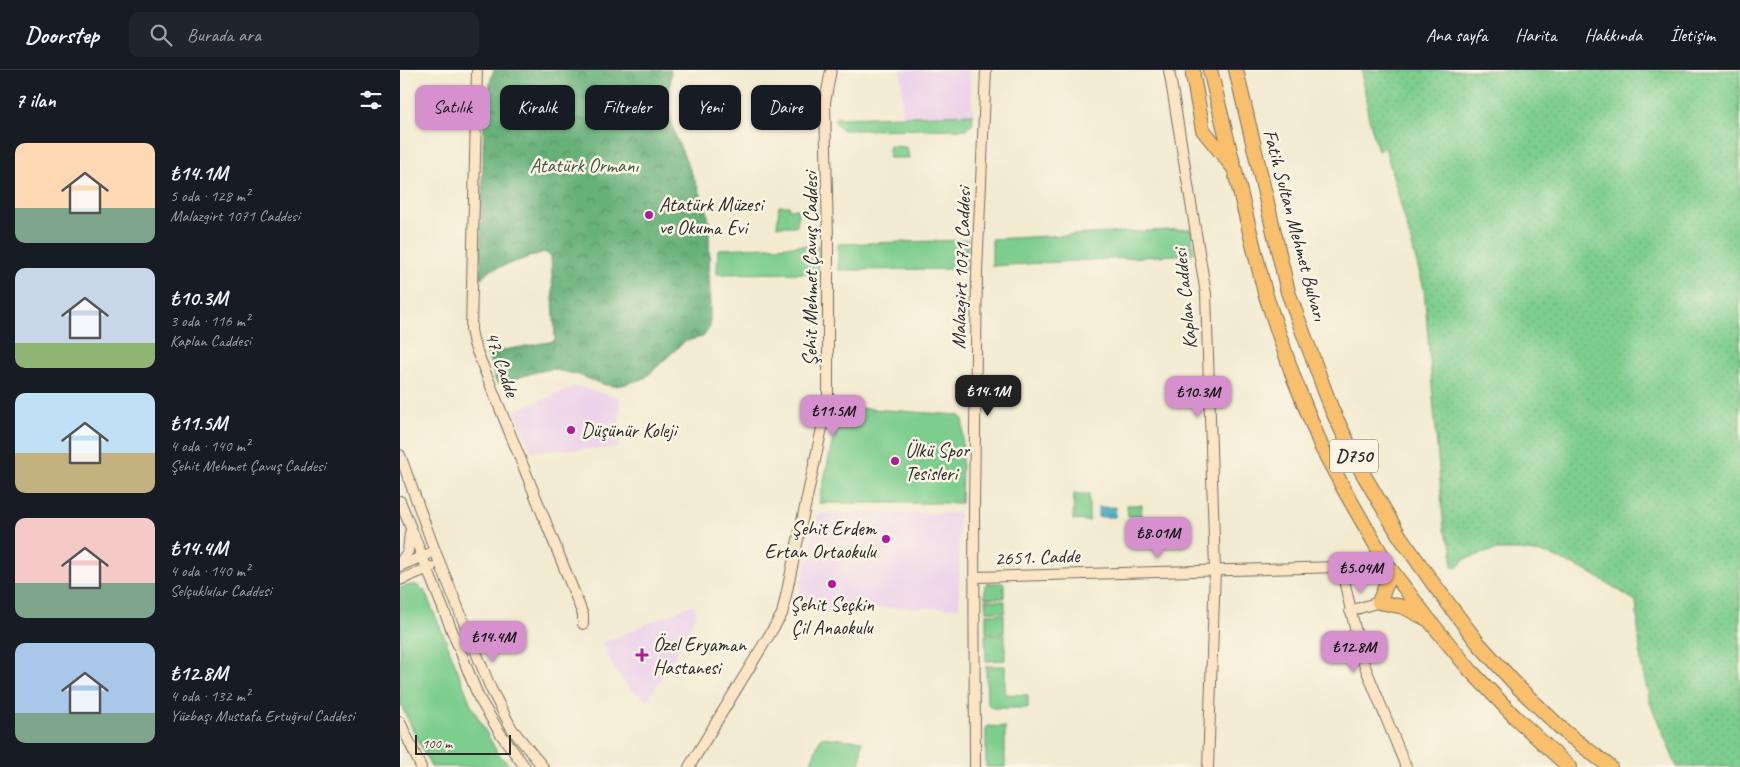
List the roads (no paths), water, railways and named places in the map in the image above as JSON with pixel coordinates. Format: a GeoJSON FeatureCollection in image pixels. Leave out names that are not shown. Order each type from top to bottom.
{"type":"FeatureCollection","features":[{"type":"Feature","properties":{"kind":"highway"},"geometry":{"type":"LineString","coordinates":[[1193,70],[1203,130],[1233,167]]}},
{"type":"Feature","properties":{"kind":"highway","name":"D750"},"geometry":{"type":"LineString","coordinates":[[1210,70],[1264,293],[1293,376],[1325,454],[1388,566],[1428,620],[1470,670],[1516,718],[1569,767]]}},
{"type":"Feature","properties":{"kind":"highway","name":"Fatih Sultan Mehmet Bulvarı"},"geometry":{"type":"LineString","coordinates":[[1236,70],[1288,292],[1332,410],[1362,472],[1397,532],[1478,642],[1519,688],[1565,732],[1610,767]]}},
{"type":"Feature","properties":{"kind":"highway"},"geometry":{"type":"LineString","coordinates":[[1388,566],[1386,585],[1379,602],[1404,607],[1428,620]]}},
{"type":"Feature","properties":{"kind":"street","name":"47. Cadde"},"geometry":{"type":"LineString","coordinates":[[477,70],[472,330],[474,344],[578,602],[583,615],[583,624]]}},
{"type":"Feature","properties":{"kind":"street","name":"Şehit Mehmet Çavuş Caddesi"},"geometry":{"type":"LineString","coordinates":[[689,767],[782,614],[828,400],[828,240],[825,102],[831,70]]}},
{"type":"Feature","properties":{"kind":"street","name":"Malazgirt 1071 Caddesi"},"geometry":{"type":"LineString","coordinates":[[975,767],[974,508],[978,272],[986,70]]}},
{"type":"Feature","properties":{"kind":"street","name":"Kaplan Caddesi"},"geometry":{"type":"LineString","coordinates":[[1169,70],[1206,294],[1215,570],[1208,767]]}},
{"type":"Feature","properties":{"kind":"street"},"geometry":{"type":"LineString","coordinates":[[400,454],[440,563],[490,689],[512,729],[543,767]]}},
{"type":"Feature","properties":{"kind":"street"},"geometry":{"type":"LineString","coordinates":[[400,501],[479,698],[500,733],[525,767]]}},
{"type":"Feature","properties":{"kind":"street"},"geometry":{"type":"LineString","coordinates":[[400,565],[406,556],[409,546],[409,524]]}},
{"type":"Feature","properties":{"kind":"street"},"geometry":{"type":"LineString","coordinates":[[400,565],[436,551]]}},
{"type":"Feature","properties":{"kind":"street"},"geometry":{"type":"LineString","coordinates":[[400,580],[440,563]]}},
{"type":"Feature","properties":{"kind":"street","name":"2651. Cadde"},"geometry":{"type":"LineString","coordinates":[[975,577],[1341,567],[1350,611]]}},
{"type":"Feature","properties":{"kind":"street"},"geometry":{"type":"LineString","coordinates":[[1379,602],[1350,611],[1362,659],[1406,767]]}},
{"type":"Feature","properties":{"kind":"street"},"geometry":{"type":"LineString","coordinates":[[471,677],[484,672]]}},
{"type":"Feature","properties":{"kind":"street"},"geometry":{"type":"LineString","coordinates":[[400,722],[421,767]]}},
{"type":"Feature","properties":{"kind":"water"},"geometry":{"type":"Polygon","coordinates":[[[1098,507],[1116,507],[1115,517],[1098,517],[1098,507]]]}},
{"type":"Feature","properties":{"kind":"place","name":"Atatürk Müzesi ve Okuma Evi"},"geometry":{"type":"Point","coordinates":[649,215]}},
{"type":"Feature","properties":{"kind":"place","name":"Düşünür Koleji"},"geometry":{"type":"Point","coordinates":[571,430]}},
{"type":"Feature","properties":{"kind":"place","name":"Ülkü Spor Tesisleri"},"geometry":{"type":"Point","coordinates":[895,461]}},
{"type":"Feature","properties":{"kind":"place","name":"Şehit Erdem Ertan Ortaokulu"},"geometry":{"type":"Point","coordinates":[886,539]}},
{"type":"Feature","properties":{"kind":"place","name":"Şehit Seçkin Çil Anaokulu"},"geometry":{"type":"Point","coordinates":[832,584]}},
{"type":"Feature","properties":{"kind":"place","name":"Özel Eryaman Hastanesi"},"geometry":{"type":"Point","coordinates":[642,655]}},
{"type":"Feature","properties":{"kind":"park label","name":"Atatürk Ormanı"},"geometry":{"type":"Point","coordinates":[584,165]}}]}
